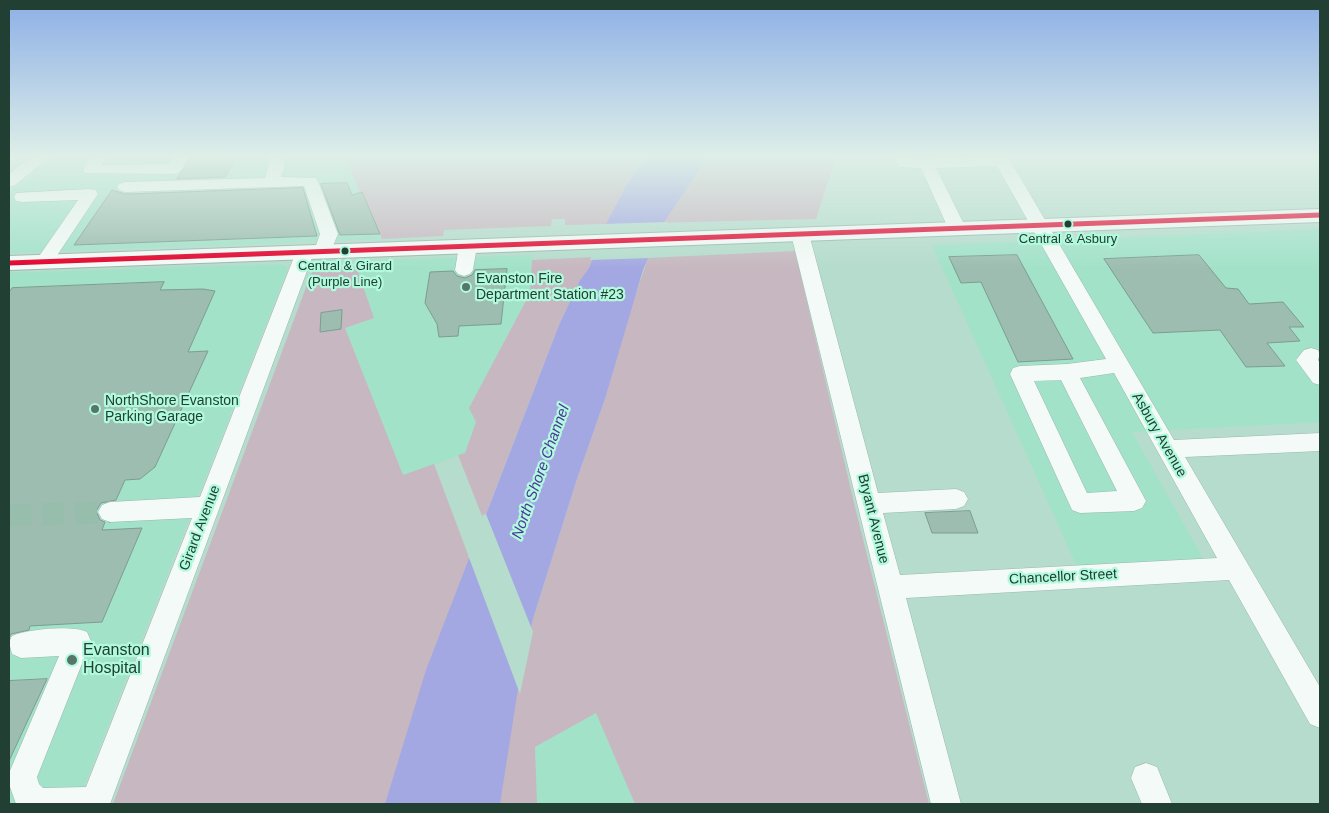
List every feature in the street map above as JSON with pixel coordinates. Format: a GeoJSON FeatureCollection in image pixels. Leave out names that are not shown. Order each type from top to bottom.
{"type":"FeatureCollection","features":[{"type":"Feature","properties":{"kind":"main road"},"geometry":{"type":"LineString","coordinates":[[9,263],[1320,215]]}},
{"type":"Feature","properties":{"kind":"street","name":"Girard Avenue"},"geometry":{"type":"LineString","coordinates":[[95,803],[208,507],[314,252],[329,234],[314,193]]}},
{"type":"Feature","properties":{"kind":"street"},"geometry":{"type":"LineString","coordinates":[[940,193],[956,228]]}},
{"type":"Feature","properties":{"kind":"street","name":"Asbury Avenue"},"geometry":{"type":"LineString","coordinates":[[1021,193],[1320,714]]}},
{"type":"Feature","properties":{"kind":"street"},"geometry":{"type":"LineString","coordinates":[[22,197],[90,194],[44,262]]}},
{"type":"Feature","properties":{"kind":"street","name":"Bryant Avenue"},"geometry":{"type":"LineString","coordinates":[[800,234],[946,804]]}},
{"type":"Feature","properties":{"kind":"street"},"geometry":{"type":"LineString","coordinates":[[464,270],[468,246]]}},
{"type":"Feature","properties":{"kind":"street"},"geometry":{"type":"LineString","coordinates":[[1305,363],[1320,377]]}},
{"type":"Feature","properties":{"kind":"street"},"geometry":{"type":"LineString","coordinates":[[1067,372],[1134,501],[1080,503],[1020,374],[1067,372],[1119,365]]}},
{"type":"Feature","properties":{"kind":"street"},"geometry":{"type":"LineString","coordinates":[[1167,449],[1316,448]]}},
{"type":"Feature","properties":{"kind":"street"},"geometry":{"type":"LineString","coordinates":[[869,504],[956,499]]}},
{"type":"Feature","properties":{"kind":"street"},"geometry":{"type":"LineString","coordinates":[[110,512],[208,507]]}},
{"type":"Feature","properties":{"kind":"street","name":"Chancellor Street"},"geometry":{"type":"LineString","coordinates":[[890,587],[1236,568]]}},
{"type":"Feature","properties":{"kind":"street"},"geometry":{"type":"LineString","coordinates":[[21,645],[78,641],[22,776],[26,793],[37,804],[95,803]]}},
{"type":"Feature","properties":{"kind":"street"},"geometry":{"type":"LineString","coordinates":[[1146,778],[1157,804]]}},
{"type":"Feature","properties":{"kind":"shaded area"},"geometry":{"type":"Polygon","coordinates":[[[9,193],[379,193],[393,226],[379,230],[382,239],[9,253],[9,193]]]}},
{"type":"Feature","properties":{"kind":"shaded area"},"geometry":{"type":"Polygon","coordinates":[[[360,193],[825,193],[816,219],[565,225],[565,219],[552,219],[551,226],[444,230],[443,236],[382,239],[363,193],[360,193]]]}},
{"type":"Feature","properties":{"kind":"shaded area"},"geometry":{"type":"Polygon","coordinates":[[[1320,229],[1320,422],[1132,432],[1206,564],[1079,571],[932,245],[1320,229]]]}},
{"type":"Feature","properties":{"kind":"shaded area"},"geometry":{"type":"Polygon","coordinates":[[[795,251],[855,507],[929,804],[635,804],[596,713],[535,747],[537,804],[113,804],[311,274],[316,268],[356,266],[374,318],[345,328],[403,475],[434,464],[518,688],[533,619],[577,479],[605,399],[628,317],[648,258],[795,251]]]}},
{"type":"Feature","properties":{"kind":"shaded area"},"geometry":{"type":"Polygon","coordinates":[[[532,255],[530,292],[469,408],[476,422],[465,453],[403,476],[345,328],[374,318],[354,261],[532,255]]]}},
{"type":"Feature","properties":{"kind":"shaded area"},"geometry":{"type":"Polygon","coordinates":[[[594,257],[580,280],[559,325],[486,514],[482,516],[458,455],[465,453],[476,422],[469,408],[530,293],[532,260],[594,257]]]}},
{"type":"Feature","properties":{"kind":"shaded area","name":"Evanston Hospital"},"geometry":{"type":"Polygon","coordinates":[[[282,264],[287,267],[287,270],[77,804],[9,804],[9,273],[282,264]]]}},
{"type":"Feature","properties":{"kind":"shaded area"},"geometry":{"type":"Polygon","coordinates":[[[596,713],[635,804],[537,804],[535,747],[596,713]]]}},
{"type":"Feature","properties":{"kind":"water","name":"North Shore Channel"},"geometry":{"type":"Polygon","coordinates":[[[623,193],[684,193],[664,222],[643,270],[605,399],[577,479],[533,619],[518,689],[500,804],[385,804],[426,670],[559,325],[580,280],[589,268],[606,224],[623,193]]]}},
{"type":"Feature","properties":{"kind":"pier"},"geometry":{"type":"Polygon","coordinates":[[[668,222],[651,258],[590,260],[603,224],[668,222]]]}},
{"type":"Feature","properties":{"kind":"pier"},"geometry":{"type":"Polygon","coordinates":[[[486,514],[533,632],[520,694],[468,555],[483,515],[486,514]]]}},
{"type":"Feature","properties":{"kind":"building"},"geometry":{"type":"Polygon","coordinates":[[[110,193],[304,193],[317,236],[74,245],[110,193]]]}},
{"type":"Feature","properties":{"kind":"building"},"geometry":{"type":"Polygon","coordinates":[[[324,193],[351,193],[352,195],[362,193],[380,234],[340,235],[324,193]]]}},
{"type":"Feature","properties":{"kind":"building"},"geometry":{"type":"Polygon","coordinates":[[[1017,255],[1073,359],[1018,362],[981,282],[961,283],[949,257],[1017,255]]]}},
{"type":"Feature","properties":{"kind":"building"},"geometry":{"type":"Polygon","coordinates":[[[1199,255],[1226,288],[1238,289],[1249,304],[1283,302],[1304,327],[1289,327],[1300,341],[1267,343],[1285,366],[1246,367],[1220,330],[1153,333],[1104,259],[1199,255]]]}},
{"type":"Feature","properties":{"kind":"building","name":"Evanston Fire Department Station #23"},"geometry":{"type":"Polygon","coordinates":[[[507,269],[501,324],[459,326],[458,336],[439,337],[437,324],[425,303],[430,272],[453,271],[457,276],[465,278],[472,275],[475,270],[507,269]]]}},
{"type":"Feature","properties":{"kind":"building","name":"NorthShore Evanston Parking Garage"},"geometry":{"type":"Polygon","coordinates":[[[164,282],[160,290],[203,289],[215,291],[188,352],[208,351],[155,467],[140,479],[125,480],[116,500],[101,503],[96,511],[100,520],[105,522],[102,530],[142,528],[102,622],[30,626],[29,630],[11,634],[9,638],[9,292],[12,288],[164,282]]]}},
{"type":"Feature","properties":{"kind":"building"},"geometry":{"type":"Polygon","coordinates":[[[342,310],[341,329],[320,332],[321,313],[342,310]]]}},
{"type":"Feature","properties":{"kind":"building"},"geometry":{"type":"Polygon","coordinates":[[[970,511],[978,533],[932,533],[925,513],[970,511]]]}},
{"type":"Feature","properties":{"kind":"building"},"geometry":{"type":"Polygon","coordinates":[[[47,679],[9,761],[9,681],[47,679]]]}},
{"type":"Feature","properties":{"kind":"tunnel"},"geometry":{"type":"LineString","coordinates":[[9,515],[110,512]]}},
{"type":"Feature","properties":{"kind":"transit line"},"geometry":{"type":"LineString","coordinates":[[9,263],[1320,215]]}},
{"type":"Feature","properties":{"kind":"place","name":"Central & Asbury"},"geometry":{"type":"Point","coordinates":[1068,224]}},
{"type":"Feature","properties":{"kind":"place","name":"Central & Girard (Purple Line)"},"geometry":{"type":"Point","coordinates":[345,251]}},
{"type":"Feature","properties":{"kind":"place","name":"Evanston Fire Department Station #23"},"geometry":{"type":"Point","coordinates":[466,287]}},
{"type":"Feature","properties":{"kind":"place","name":"NorthShore Evanston Parking Garage"},"geometry":{"type":"Point","coordinates":[95,409]}},
{"type":"Feature","properties":{"kind":"place","name":"Evanston Hospital"},"geometry":{"type":"Point","coordinates":[72,660]}}]}
